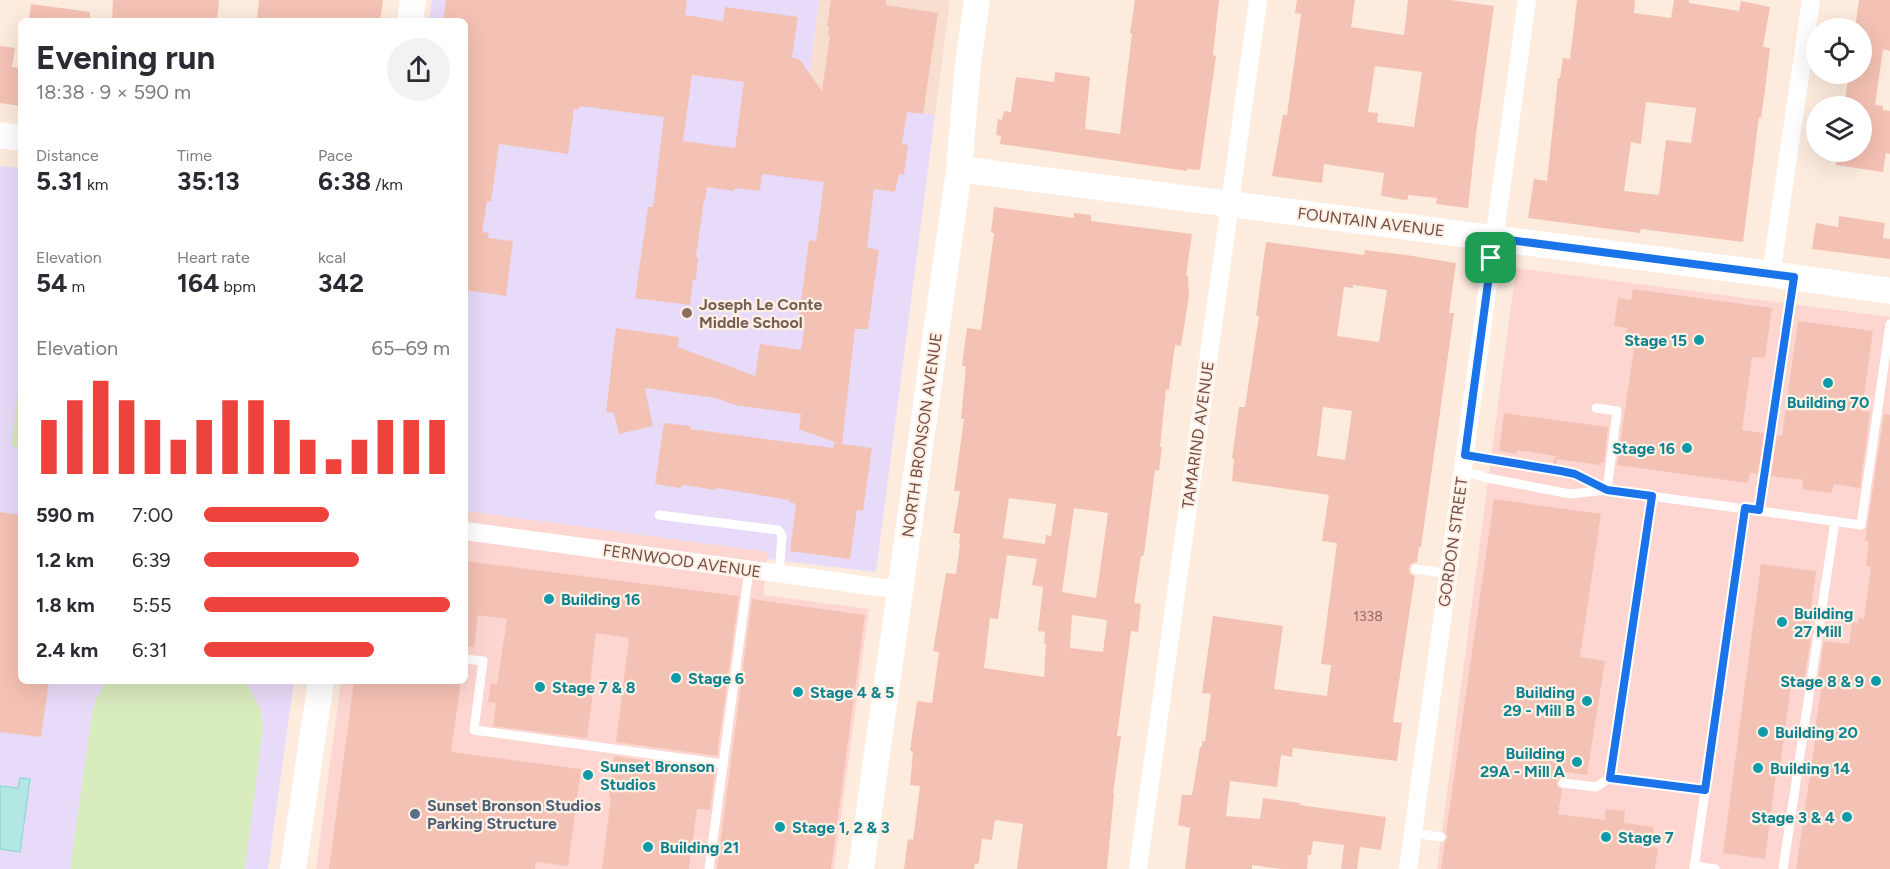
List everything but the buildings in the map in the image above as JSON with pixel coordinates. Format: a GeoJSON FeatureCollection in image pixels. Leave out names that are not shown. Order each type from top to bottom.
{"type":"FeatureCollection","features":[{"type":"Feature","properties":{"kind":"street"},"geometry":{"type":"LineString","coordinates":[[410,18],[413,0]]}},
{"type":"Feature","properties":{"kind":"street","name":"NORTH BRONSON AVENUE"},"geometry":{"type":"LineString","coordinates":[[861,869],[958,169],[977,0]]}},
{"type":"Feature","properties":{"kind":"street","name":"TAMARIND AVENUE"},"geometry":{"type":"LineString","coordinates":[[1138,869],[1258,0]]}},
{"type":"Feature","properties":{"kind":"street","name":"GORDON STREET"},"geometry":{"type":"LineString","coordinates":[[1408,869],[1527,0]]}},
{"type":"Feature","properties":{"kind":"street"},"geometry":{"type":"LineString","coordinates":[[1782,275],[1810,0]]}},
{"type":"Feature","properties":{"kind":"street"},"geometry":{"type":"LineString","coordinates":[[0,135],[18,138]]}},
{"type":"Feature","properties":{"kind":"street","name":"FOUNTAIN AVENUE"},"geometry":{"type":"LineString","coordinates":[[958,169],[1782,275],[1890,291]]}},
{"type":"Feature","properties":{"kind":"street","name":"FERNWOOD AVENUE"},"geometry":{"type":"LineString","coordinates":[[468,531],[900,590]]}},
{"type":"Feature","properties":{"kind":"street"},"geometry":{"type":"LineString","coordinates":[[293,869],[321,684]]}},
{"type":"Feature","properties":{"kind":"lane"},"geometry":{"type":"LineString","coordinates":[[1759,510],[1782,275]]}},
{"type":"Feature","properties":{"kind":"lane"},"geometry":{"type":"LineString","coordinates":[[1464,463],[1488,478],[1570,494],[1607,490],[1861,525],[1890,324]]}},
{"type":"Feature","properties":{"kind":"lane"},"geometry":{"type":"LineString","coordinates":[[1596,408],[1617,411],[1607,490]]}},
{"type":"Feature","properties":{"kind":"lane"},"geometry":{"type":"LineString","coordinates":[[1464,463],[1561,471],[1575,474],[1607,490]]}},
{"type":"Feature","properties":{"kind":"lane"},"geometry":{"type":"LineString","coordinates":[[1610,778],[1652,496]]}},
{"type":"Feature","properties":{"kind":"lane"},"geometry":{"type":"LineString","coordinates":[[1715,869],[1694,868],[1745,508]]}},
{"type":"Feature","properties":{"kind":"lane"},"geometry":{"type":"LineString","coordinates":[[659,515],[778,530],[782,535],[779,574]]}},
{"type":"Feature","properties":{"kind":"lane"},"geometry":{"type":"LineString","coordinates":[[1783,869],[1835,521]]}},
{"type":"Feature","properties":{"kind":"lane"},"geometry":{"type":"LineString","coordinates":[[1416,569],[1449,574]]}},
{"type":"Feature","properties":{"kind":"lane"},"geometry":{"type":"LineString","coordinates":[[709,869],[749,570]]}},
{"type":"Feature","properties":{"kind":"lane"},"geometry":{"type":"LineString","coordinates":[[468,658],[483,661],[474,730],[723,764]]}},
{"type":"Feature","properties":{"kind":"lane"},"geometry":{"type":"LineString","coordinates":[[1563,783],[1596,787],[1610,778],[1705,790]]}},
{"type":"Feature","properties":{"kind":"lane"},"geometry":{"type":"LineString","coordinates":[[1413,833],[1441,837]]}},
{"type":"Feature","properties":{"kind":"shaded area","name":"Joseph Le Conte Middle School"},"geometry":{"type":"Polygon","coordinates":[[[432,0],[819,0],[807,96],[935,115],[876,572],[767,559],[768,552],[468,511],[468,18],[429,18],[432,0]]]}},
{"type":"Feature","properties":{"kind":"shaded area"},"geometry":{"type":"Polygon","coordinates":[[[819,0],[950,0],[935,115],[807,96],[819,0]]]}},
{"type":"Feature","properties":{"kind":"shaded area"},"geometry":{"type":"Polygon","coordinates":[[[0,166],[18,168],[18,684],[294,684],[268,869],[0,869],[0,166]]]}},
{"type":"Feature","properties":{"kind":"shaded area"},"geometry":{"type":"Polygon","coordinates":[[[1516,268],[1890,317],[1890,869],[1437,869],[1516,268]]]}},
{"type":"Feature","properties":{"kind":"shaded area","name":"Sunset Bronson Studios"},"geometry":{"type":"Polygon","coordinates":[[[468,511],[768,552],[763,595],[869,609],[834,869],[316,869],[341,684],[468,684],[468,511]]]}},
{"type":"Feature","properties":{"kind":"green space"},"geometry":{"type":"Polygon","coordinates":[[[18,389],[18,447],[12,446],[18,389]]]}},
{"type":"Feature","properties":{"kind":"green space"},"geometry":{"type":"Polygon","coordinates":[[[105,684],[247,684],[260,708],[263,727],[245,869],[70,869],[92,713],[96,699],[105,684]]]}},
{"type":"Feature","properties":{"kind":"water"},"geometry":{"type":"Polygon","coordinates":[[[20,778],[30,779],[20,852],[0,849],[0,786],[18,788],[20,778]]]}},
{"type":"Feature","properties":{"kind":"place","name":"Joseph Le Conte Middle School"},"geometry":{"type":"Point","coordinates":[687,313]}},
{"type":"Feature","properties":{"kind":"place","name":"Stage 15"},"geometry":{"type":"Point","coordinates":[1699,340]}},
{"type":"Feature","properties":{"kind":"place","name":"Building 70"},"geometry":{"type":"Point","coordinates":[1828,383]}},
{"type":"Feature","properties":{"kind":"place","name":"Stage 16"},"geometry":{"type":"Point","coordinates":[1687,448]}},
{"type":"Feature","properties":{"kind":"place","name":"Building 16"},"geometry":{"type":"Point","coordinates":[549,599]}},
{"type":"Feature","properties":{"kind":"place","name":"Building 27 Mill"},"geometry":{"type":"Point","coordinates":[1782,622]}},
{"type":"Feature","properties":{"kind":"place","name":"Stage 6"},"geometry":{"type":"Point","coordinates":[676,678]}},
{"type":"Feature","properties":{"kind":"place","name":"Stage 8 & 9"},"geometry":{"type":"Point","coordinates":[1876,681]}},
{"type":"Feature","properties":{"kind":"place","name":"Stage 7 & 8"},"geometry":{"type":"Point","coordinates":[540,687]}},
{"type":"Feature","properties":{"kind":"place","name":"Stage 4 & 5"},"geometry":{"type":"Point","coordinates":[798,692]}},
{"type":"Feature","properties":{"kind":"place","name":"Building 29 - Mill B"},"geometry":{"type":"Point","coordinates":[1587,701]}},
{"type":"Feature","properties":{"kind":"place","name":"Building 20"},"geometry":{"type":"Point","coordinates":[1763,732]}},
{"type":"Feature","properties":{"kind":"place","name":"Building 29A - Mill A"},"geometry":{"type":"Point","coordinates":[1577,762]}},
{"type":"Feature","properties":{"kind":"place","name":"Building 14"},"geometry":{"type":"Point","coordinates":[1758,768]}},
{"type":"Feature","properties":{"kind":"place","name":"Sunset Bronson Studios"},"geometry":{"type":"Point","coordinates":[588,775]}},
{"type":"Feature","properties":{"kind":"place","name":"Sunset Bronson Studios Parking Structure"},"geometry":{"type":"Point","coordinates":[415,814]}},
{"type":"Feature","properties":{"kind":"place","name":"Stage 3 & 4"},"geometry":{"type":"Point","coordinates":[1847,817]}},
{"type":"Feature","properties":{"kind":"place","name":"Stage 1, 2 & 3"},"geometry":{"type":"Point","coordinates":[780,827]}},
{"type":"Feature","properties":{"kind":"place","name":"Stage 7"},"geometry":{"type":"Point","coordinates":[1606,837]}},
{"type":"Feature","properties":{"kind":"place","name":"Building 21"},"geometry":{"type":"Point","coordinates":[648,847]}},
{"type":"Feature","properties":{"kind":"route"},"geometry":{"type":"LineString","coordinates":[[1494,238],[1794,277],[1759,510],[1745,508],[1705,790],[1610,778],[1652,496],[1607,490],[1575,474],[1465,455],[1491,258],[1494,238]]}}]}
